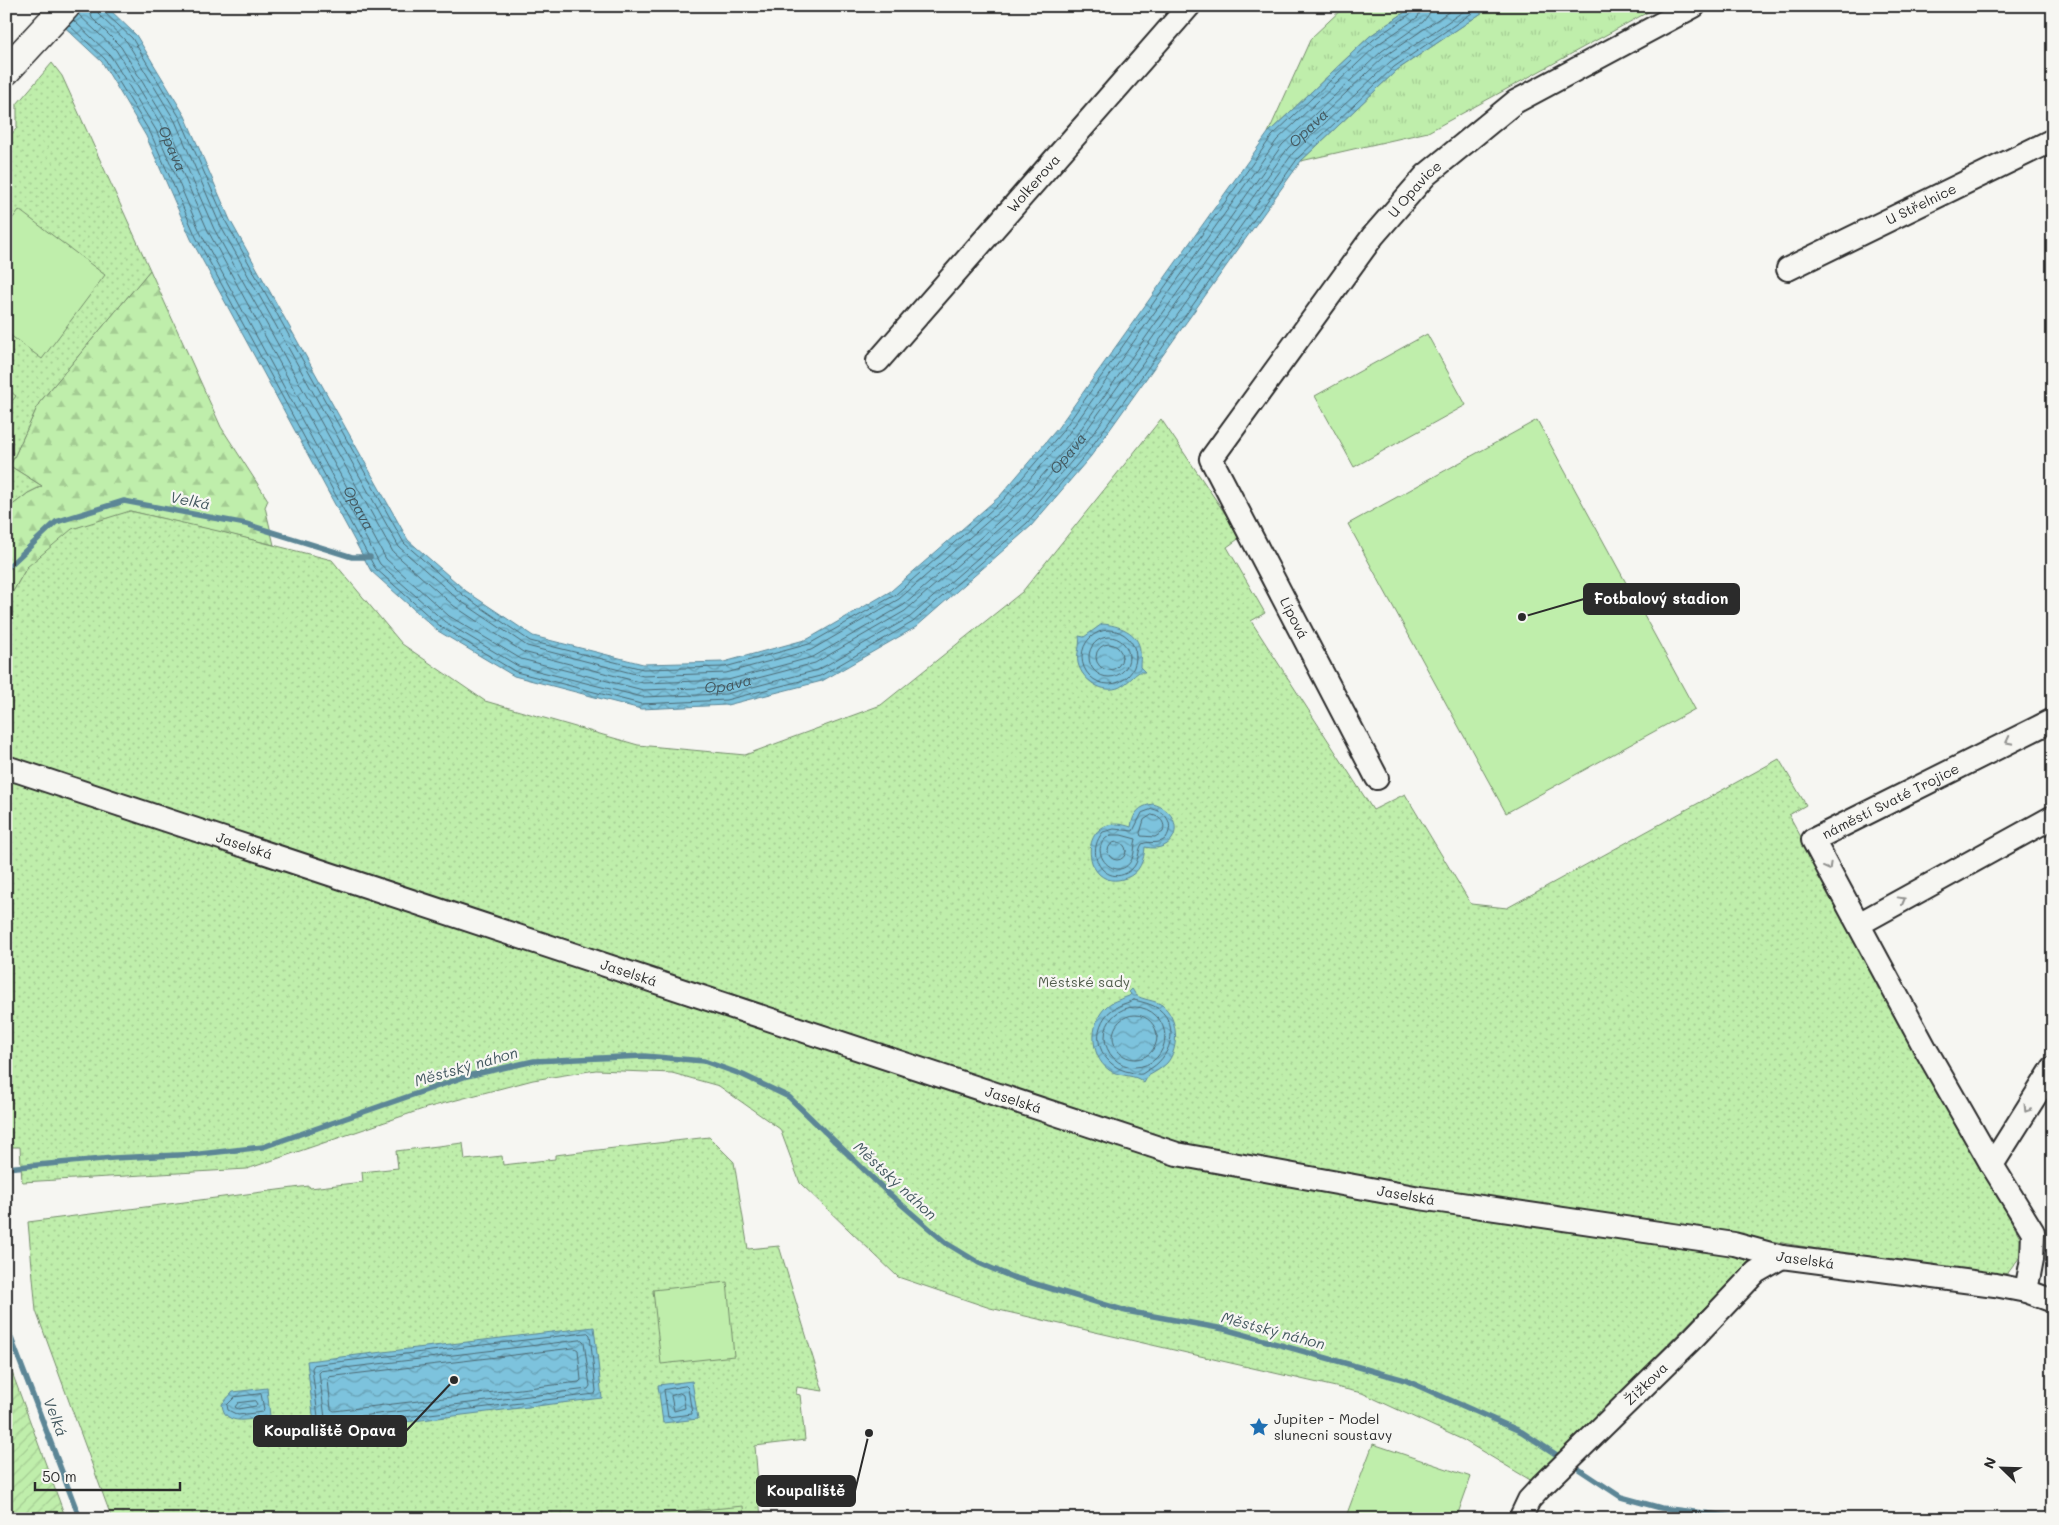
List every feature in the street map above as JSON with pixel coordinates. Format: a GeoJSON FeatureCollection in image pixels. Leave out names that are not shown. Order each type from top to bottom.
{"type":"FeatureCollection","features":[{"type":"Feature","properties":{"kind":"street"},"geometry":{"type":"LineString","coordinates":[[6,71],[66,6]]}},
{"type":"Feature","properties":{"kind":"street","name":"Wolkerova"},"geometry":{"type":"LineString","coordinates":[[878,361],[1190,6]]}},
{"type":"Feature","properties":{"kind":"street","name":"U Opavice"},"geometry":{"type":"LineString","coordinates":[[1211,459],[1373,236],[1426,175],[1515,102],[1694,6]]}},
{"type":"Feature","properties":{"kind":"street","name":"U Střelnice"},"geometry":{"type":"LineString","coordinates":[[1788,269],[2053,140]]}},
{"type":"Feature","properties":{"kind":"street","name":"Lípová"},"geometry":{"type":"LineString","coordinates":[[1211,459],[1377,778]]}},
{"type":"Feature","properties":{"kind":"street","name":"náměstí Svaté Trojice"},"geometry":{"type":"LineString","coordinates":[[2026,1291],[2032,1259],[2033,1232],[1925,1048],[1813,840],[2053,720]]}},
{"type":"Feature","properties":{"kind":"street","name":"Jaselská"},"geometry":{"type":"LineString","coordinates":[[6,767],[1177,1154],[1420,1198],[1734,1244],[1782,1257],[2026,1291],[2053,1301]]}},
{"type":"Feature","properties":{"kind":"street"},"geometry":{"type":"LineString","coordinates":[[1859,924],[2053,817]]}},
{"type":"Feature","properties":{"kind":"street"},"geometry":{"type":"LineString","coordinates":[[1992,1165],[2053,1068]]}},
{"type":"Feature","properties":{"kind":"street","name":"Žižkova"},"geometry":{"type":"LineString","coordinates":[[1520,1519],[1530,1500],[1542,1486],[1756,1272],[1782,1257]]}},
{"type":"Feature","properties":{"kind":"green space"},"geometry":{"type":"Polygon","coordinates":[[[1345,6],[1414,6],[1370,36],[1268,133],[1311,38],[1345,6]]]}},
{"type":"Feature","properties":{"kind":"green space"},"geometry":{"type":"Polygon","coordinates":[[[1492,6],[1659,6],[1428,132],[1301,161],[1397,70],[1492,6]]]}},
{"type":"Feature","properties":{"kind":"green space"},"geometry":{"type":"Polygon","coordinates":[[[52,63],[62,76],[150,270],[39,403],[10,466],[42,486],[28,493],[6,510],[6,140],[17,128],[17,104],[52,63]]]}},
{"type":"Feature","properties":{"kind":"green space"},"geometry":{"type":"Polygon","coordinates":[[[19,210],[105,275],[42,359],[6,332],[6,227],[19,210]]]}},
{"type":"Feature","properties":{"kind":"green space"},"geometry":{"type":"Polygon","coordinates":[[[150,270],[221,427],[268,500],[265,507],[274,545],[130,511],[27,567],[6,604],[6,510],[28,493],[42,486],[10,466],[39,403],[150,270]]]}},
{"type":"Feature","properties":{"kind":"green space"},"geometry":{"type":"Polygon","coordinates":[[[1427,334],[1466,405],[1354,467],[1315,396],[1427,334]]]}},
{"type":"Feature","properties":{"kind":"green space"},"geometry":{"type":"Polygon","coordinates":[[[6,388],[16,396],[6,409],[6,388]]]}},
{"type":"Feature","properties":{"kind":"green space","name":"Městské sady"},"geometry":{"type":"Polygon","coordinates":[[[1161,419],[1241,537],[1227,547],[1265,613],[1251,621],[1373,810],[1405,794],[1471,904],[1507,908],[1779,759],[1806,805],[1789,815],[2020,1237],[2022,1254],[2008,1273],[1985,1278],[1771,1241],[1532,1481],[1463,1440],[1362,1393],[990,1308],[898,1277],[800,1183],[780,1129],[719,1086],[672,1073],[596,1070],[533,1080],[426,1108],[247,1169],[22,1182],[20,1147],[6,1147],[6,604],[27,567],[72,529],[130,511],[332,560],[402,644],[485,701],[638,745],[745,755],[881,705],[1022,592],[1161,419]]]}},
{"type":"Feature","properties":{"kind":"green space"},"geometry":{"type":"Polygon","coordinates":[[[1537,420],[1695,709],[1506,813],[1348,524],[1537,420]]]}},
{"type":"Feature","properties":{"kind":"green space"},"geometry":{"type":"Polygon","coordinates":[[[709,1137],[734,1162],[748,1249],[779,1246],[823,1391],[797,1387],[796,1394],[800,1395],[805,1440],[755,1446],[761,1519],[112,1519],[36,1311],[28,1222],[309,1186],[310,1188],[363,1182],[362,1172],[398,1168],[396,1151],[463,1143],[465,1160],[502,1156],[503,1165],[555,1159],[555,1155],[709,1137]]]}},
{"type":"Feature","properties":{"kind":"green space"},"geometry":{"type":"Polygon","coordinates":[[[727,1282],[734,1356],[661,1364],[653,1290],[727,1282]]]}},
{"type":"Feature","properties":{"kind":"green space"},"geometry":{"type":"Polygon","coordinates":[[[6,1356],[66,1519],[6,1519],[6,1356]]]}},
{"type":"Feature","properties":{"kind":"green space"},"geometry":{"type":"Polygon","coordinates":[[[1373,1444],[1471,1477],[1456,1519],[1345,1519],[1373,1444]]]}},
{"type":"Feature","properties":{"kind":"green space"},"geometry":{"type":"Polygon","coordinates":[[[743,1506],[744,1519],[612,1519],[743,1506]]]}},
{"type":"Feature","properties":{"kind":"water","name":"Opava"},"geometry":{"type":"Polygon","coordinates":[[[42,6],[106,6],[136,35],[185,116],[230,220],[408,540],[466,591],[533,636],[643,664],[724,662],[808,639],[891,591],[1000,496],[1057,429],[1268,133],[1370,36],[1414,6],[1492,6],[1397,70],[1301,161],[1091,456],[1031,526],[916,627],[822,681],[727,705],[641,709],[514,676],[438,631],[371,571],[191,239],[146,136],[102,62],[42,6]]]}},
{"type":"Feature","properties":{"kind":"water"},"geometry":{"type":"Polygon","coordinates":[[[1102,624],[1121,628],[1132,634],[1139,644],[1140,667],[1145,672],[1139,672],[1120,687],[1113,689],[1107,689],[1094,684],[1084,675],[1078,663],[1079,636],[1084,637],[1102,624]]]}},
{"type":"Feature","properties":{"kind":"water"},"geometry":{"type":"Polygon","coordinates":[[[1153,804],[1164,809],[1171,816],[1175,824],[1175,832],[1172,839],[1166,845],[1157,848],[1145,847],[1144,857],[1138,869],[1131,876],[1111,880],[1100,874],[1093,864],[1090,851],[1093,839],[1100,829],[1113,824],[1131,827],[1133,818],[1140,808],[1153,804]]]}},
{"type":"Feature","properties":{"kind":"water"},"geometry":{"type":"Polygon","coordinates":[[[1132,989],[1139,997],[1162,1005],[1167,1010],[1174,1025],[1175,1041],[1171,1057],[1165,1065],[1148,1076],[1144,1083],[1140,1079],[1109,1070],[1097,1055],[1095,1046],[1095,1026],[1098,1017],[1111,1003],[1129,996],[1131,994],[1129,992],[1132,989]]]}},
{"type":"Feature","properties":{"kind":"water"},"geometry":{"type":"Polygon","coordinates":[[[594,1327],[602,1398],[315,1433],[307,1361],[594,1327]]]}},
{"type":"Feature","properties":{"kind":"water"},"geometry":{"type":"Polygon","coordinates":[[[692,1381],[698,1419],[663,1423],[658,1385],[692,1381]]]}},
{"type":"Feature","properties":{"kind":"water"},"geometry":{"type":"Polygon","coordinates":[[[267,1388],[270,1416],[240,1420],[228,1417],[224,1412],[222,1404],[233,1392],[267,1388]]]}},
{"type":"Feature","properties":{"kind":"waterway","name":"Velká"},"geometry":{"type":"LineString","coordinates":[[6,569],[56,522],[124,501],[246,524],[352,557],[370,557]]}},
{"type":"Feature","properties":{"kind":"waterway","name":"Městský náhon"},"geometry":{"type":"LineString","coordinates":[[6,1168],[113,1158],[200,1154],[263,1147],[467,1076],[534,1061],[644,1056],[704,1061],[743,1075],[789,1097],[886,1191],[946,1243],[979,1263],[1012,1277],[1126,1311],[1224,1329],[1405,1380],[1522,1432],[1563,1459]]}},
{"type":"Feature","properties":{"kind":"waterway","name":"Velká"},"geometry":{"type":"LineString","coordinates":[[6,1325],[80,1519]]}},
{"type":"Feature","properties":{"kind":"waterway","name":"Městský náhon"},"geometry":{"type":"LineString","coordinates":[[1571,1464],[1621,1497],[1661,1508],[1752,1519]]}},
{"type":"Feature","properties":{"kind":"place","name":"Fotbalový stadion"},"geometry":{"type":"Point","coordinates":[1522,617]}},
{"type":"Feature","properties":{"kind":"place","name":"Koupaliště Opava"},"geometry":{"type":"Point","coordinates":[454,1380]}},
{"type":"Feature","properties":{"kind":"place","name":"Jupiter - Model slunecni soustavy"},"geometry":{"type":"Point","coordinates":[1259,1427]}},
{"type":"Feature","properties":{"kind":"place","name":"Koupaliště"},"geometry":{"type":"Point","coordinates":[869,1433]}}]}
